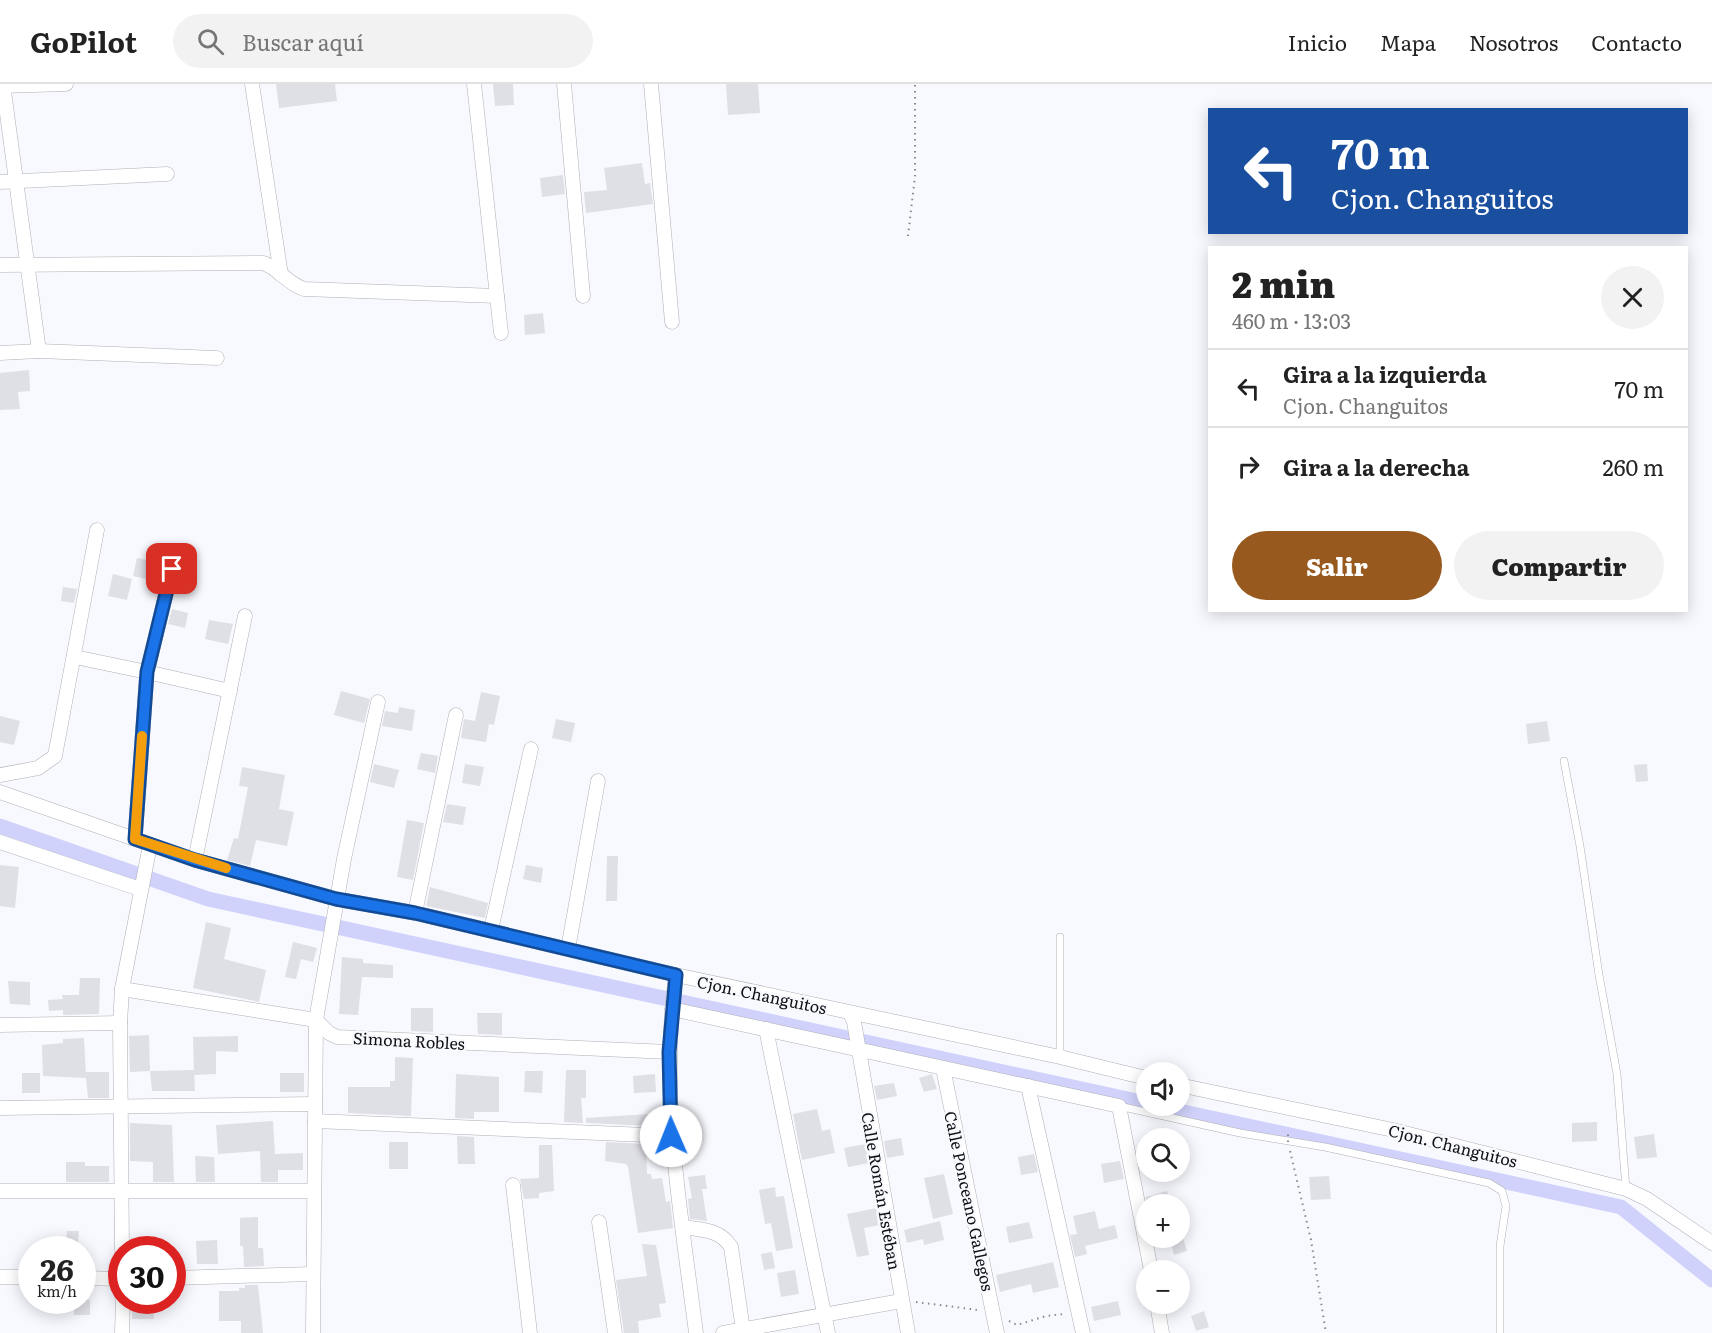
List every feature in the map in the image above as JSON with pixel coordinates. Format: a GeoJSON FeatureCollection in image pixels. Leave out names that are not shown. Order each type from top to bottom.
{"type":"FeatureCollection","features":[{"type":"Feature","properties":{"kind":"street"},"geometry":{"type":"LineString","coordinates":[[39,351],[2,86],[66,84]]}},
{"type":"Feature","properties":{"kind":"street"},"geometry":{"type":"LineString","coordinates":[[252,84],[281,275]]}},
{"type":"Feature","properties":{"kind":"street"},"geometry":{"type":"LineString","coordinates":[[474,84],[501,333]]}},
{"type":"Feature","properties":{"kind":"street"},"geometry":{"type":"LineString","coordinates":[[564,84],[583,296]]}},
{"type":"Feature","properties":{"kind":"street"},"geometry":{"type":"LineString","coordinates":[[651,84],[672,322]]}},
{"type":"Feature","properties":{"kind":"street"},"geometry":{"type":"LineString","coordinates":[[0,182],[167,174]]}},
{"type":"Feature","properties":{"kind":"street"},"geometry":{"type":"LineString","coordinates":[[0,265],[263,263],[271,265],[291,285],[304,289],[496,296]]}},
{"type":"Feature","properties":{"kind":"street"},"geometry":{"type":"LineString","coordinates":[[0,353],[39,351],[217,358]]}},
{"type":"Feature","properties":{"kind":"street"},"geometry":{"type":"LineString","coordinates":[[0,775],[38,768],[55,756],[97,530]]}},
{"type":"Feature","properties":{"kind":"street"},"geometry":{"type":"LineString","coordinates":[[135,839],[147,672],[172,569]]}},
{"type":"Feature","properties":{"kind":"street"},"geometry":{"type":"LineString","coordinates":[[195,860],[245,616]]}},
{"type":"Feature","properties":{"kind":"street"},"geometry":{"type":"LineString","coordinates":[[75,657],[230,691]]}},
{"type":"Feature","properties":{"kind":"street"},"geometry":{"type":"LineString","coordinates":[[313,1333],[316,1020],[336,899],[378,702]]}},
{"type":"Feature","properties":{"kind":"street"},"geometry":{"type":"LineString","coordinates":[[415,913],[456,715]]}},
{"type":"Feature","properties":{"kind":"street"},"geometry":{"type":"LineString","coordinates":[[491,930],[531,748]]}},
{"type":"Feature","properties":{"kind":"street"},"geometry":{"type":"LineString","coordinates":[[568,949],[598,781]]}},
{"type":"Feature","properties":{"kind":"street","name":"Cjon. Changuitos"},"geometry":{"type":"LineString","coordinates":[[0,792],[135,839],[148,850],[195,860],[336,899],[491,930],[568,949],[675,981],[1060,1057],[1136,1076]]}},
{"type":"Feature","properties":{"kind":"street"},"geometry":{"type":"LineString","coordinates":[[0,842],[141,886]]}},
{"type":"Feature","properties":{"kind":"street"},"geometry":{"type":"LineString","coordinates":[[122,1236],[120,1023],[122,989],[148,850]]}},
{"type":"Feature","properties":{"kind":"street"},"geometry":{"type":"LineString","coordinates":[[675,981],[669,1052],[671,1136],[696,1333]]}},
{"type":"Feature","properties":{"kind":"street","name":"Simona Robles"},"geometry":{"type":"LineString","coordinates":[[122,989],[316,1020],[329,1033],[337,1037],[669,1052]]}},
{"type":"Feature","properties":{"kind":"street"},"geometry":{"type":"LineString","coordinates":[[673,1006],[766,1029],[857,1045],[943,1068],[1119,1106],[1149,1260]]}},
{"type":"Feature","properties":{"kind":"street","name":"Calle Román Estéban"},"geometry":{"type":"LineString","coordinates":[[852,1017],[908,1333]]}},
{"type":"Feature","properties":{"kind":"street"},"geometry":{"type":"LineString","coordinates":[[0,1025],[120,1023]]}},
{"type":"Feature","properties":{"kind":"street"},"geometry":{"type":"LineString","coordinates":[[766,1029],[828,1333]]}},
{"type":"Feature","properties":{"kind":"street","name":"Calle Ponceano Gallegos"},"geometry":{"type":"LineString","coordinates":[[943,1068],[997,1333]]}},
{"type":"Feature","properties":{"kind":"street"},"geometry":{"type":"LineString","coordinates":[[1028,1086],[1083,1333]]}},
{"type":"Feature","properties":{"kind":"street","name":"Cjon. Changuitos"},"geometry":{"type":"LineString","coordinates":[[1190,1087],[1392,1130],[1626,1189],[1647,1199],[1712,1243]]}},
{"type":"Feature","properties":{"kind":"street"},"geometry":{"type":"LineString","coordinates":[[0,1108],[315,1104]]}},
{"type":"Feature","properties":{"kind":"street"},"geometry":{"type":"LineString","coordinates":[[315,1121],[671,1136]]}},
{"type":"Feature","properties":{"kind":"street"},"geometry":{"type":"LineString","coordinates":[[513,1185],[530,1333]]}},
{"type":"Feature","properties":{"kind":"street"},"geometry":{"type":"LineString","coordinates":[[0,1191],[121,1193],[313,1191]]}},
{"type":"Feature","properties":{"kind":"street"},"geometry":{"type":"LineString","coordinates":[[599,1222],[615,1333]]}},
{"type":"Feature","properties":{"kind":"street"},"geometry":{"type":"LineString","coordinates":[[682,1227],[712,1231],[725,1237],[731,1247],[743,1330]]}},
{"type":"Feature","properties":{"kind":"street"},"geometry":{"type":"LineString","coordinates":[[186,1278],[312,1274]]}},
{"type":"Feature","properties":{"kind":"street"},"geometry":{"type":"LineString","coordinates":[[0,1277],[18,1277]]}},
{"type":"Feature","properties":{"kind":"street"},"geometry":{"type":"LineString","coordinates":[[723,1333],[901,1301]]}},
{"type":"Feature","properties":{"kind":"street"},"geometry":{"type":"LineString","coordinates":[[122,1333],[123,1314]]}},
{"type":"Feature","properties":{"kind":"street"},"geometry":{"type":"LineString","coordinates":[[1159,1314],[1162,1333]]}},
{"type":"Feature","properties":{"kind":"lane"},"geometry":{"type":"LineString","coordinates":[[1564,761],[1617,1074],[1626,1189]]}},
{"type":"Feature","properties":{"kind":"lane"},"geometry":{"type":"LineString","coordinates":[[1060,937],[1060,1057]]}},
{"type":"Feature","properties":{"kind":"lane"},"geometry":{"type":"LineString","coordinates":[[1119,1106],[1240,1133],[1325,1147],[1489,1183],[1502,1191],[1506,1206],[1500,1246],[1500,1333]]}},
{"type":"Feature","properties":{"kind":"path"},"geometry":{"type":"LineString","coordinates":[[908,236],[915,176],[915,84]]}},
{"type":"Feature","properties":{"kind":"path"},"geometry":{"type":"LineString","coordinates":[[1288,1130],[1288,1142],[1311,1240],[1326,1333]]}},
{"type":"Feature","properties":{"kind":"building"},"geometry":{"type":"Polygon","coordinates":[[[276,84],[335,84],[337,101],[279,108],[276,84]]]}},
{"type":"Feature","properties":{"kind":"building"},"geometry":{"type":"Polygon","coordinates":[[[493,84],[513,84],[514,105],[495,106],[493,84]]]}},
{"type":"Feature","properties":{"kind":"building"},"geometry":{"type":"Polygon","coordinates":[[[726,84],[758,84],[760,113],[728,115],[726,84]]]}},
{"type":"Feature","properties":{"kind":"building"},"geometry":{"type":"Polygon","coordinates":[[[642,163],[645,184],[650,183],[653,204],[586,213],[584,192],[607,190],[604,168],[642,163]]]}},
{"type":"Feature","properties":{"kind":"building"},"geometry":{"type":"Polygon","coordinates":[[[563,175],[565,194],[542,197],[540,178],[563,175]]]}},
{"type":"Feature","properties":{"kind":"building"},"geometry":{"type":"Polygon","coordinates":[[[543,313],[545,333],[525,335],[524,315],[543,313]]]}},
{"type":"Feature","properties":{"kind":"building"},"geometry":{"type":"Polygon","coordinates":[[[29,370],[30,391],[18,392],[20,409],[0,410],[0,373],[29,370]]]}},
{"type":"Feature","properties":{"kind":"building"},"geometry":{"type":"Polygon","coordinates":[[[137,558],[165,564],[160,582],[133,576],[137,558]]]}},
{"type":"Feature","properties":{"kind":"building"},"geometry":{"type":"Polygon","coordinates":[[[113,574],[132,579],[127,600],[108,596],[113,574]]]}},
{"type":"Feature","properties":{"kind":"building"},"geometry":{"type":"Polygon","coordinates":[[[63,587],[77,589],[74,603],[61,601],[63,587]]]}},
{"type":"Feature","properties":{"kind":"building"},"geometry":{"type":"Polygon","coordinates":[[[172,609],[188,613],[185,628],[168,624],[172,609]]]}},
{"type":"Feature","properties":{"kind":"building"},"geometry":{"type":"Polygon","coordinates":[[[209,620],[233,624],[228,644],[205,639],[209,620]]]}},
{"type":"Feature","properties":{"kind":"building"},"geometry":{"type":"Polygon","coordinates":[[[341,691],[370,699],[364,723],[334,715],[341,691]]]}},
{"type":"Feature","properties":{"kind":"building"},"geometry":{"type":"Polygon","coordinates":[[[481,692],[500,696],[494,725],[489,724],[486,742],[461,738],[464,719],[475,721],[481,692]]]}},
{"type":"Feature","properties":{"kind":"building"},"geometry":{"type":"Polygon","coordinates":[[[399,707],[415,710],[412,731],[382,726],[385,711],[398,713],[399,707]]]}},
{"type":"Feature","properties":{"kind":"building"},"geometry":{"type":"Polygon","coordinates":[[[0,716],[20,721],[14,745],[0,742],[0,716]]]}},
{"type":"Feature","properties":{"kind":"building"},"geometry":{"type":"Polygon","coordinates":[[[556,719],[575,723],[571,742],[552,738],[556,719]]]}},
{"type":"Feature","properties":{"kind":"building"},"geometry":{"type":"Polygon","coordinates":[[[1547,721],[1550,741],[1528,744],[1526,724],[1547,721]]]}},
{"type":"Feature","properties":{"kind":"building"},"geometry":{"type":"Polygon","coordinates":[[[421,753],[438,756],[435,773],[417,769],[421,753]]]}},
{"type":"Feature","properties":{"kind":"building"},"geometry":{"type":"Polygon","coordinates":[[[374,764],[399,770],[394,788],[370,782],[374,764]]]}},
{"type":"Feature","properties":{"kind":"building"},"geometry":{"type":"Polygon","coordinates":[[[465,764],[484,767],[480,786],[462,783],[465,764]]]}},
{"type":"Feature","properties":{"kind":"building"},"geometry":{"type":"Polygon","coordinates":[[[1647,764],[1648,781],[1636,782],[1634,765],[1647,764]]]}},
{"type":"Feature","properties":{"kind":"building"},"geometry":{"type":"Polygon","coordinates":[[[242,767],[285,775],[279,809],[294,812],[287,846],[256,840],[250,866],[227,860],[234,838],[238,839],[248,787],[239,786],[242,767]]]}},
{"type":"Feature","properties":{"kind":"building"},"geometry":{"type":"Polygon","coordinates":[[[447,804],[466,807],[463,825],[443,822],[447,804]]]}},
{"type":"Feature","properties":{"kind":"building"},"geometry":{"type":"Polygon","coordinates":[[[407,820],[424,823],[413,880],[397,877],[407,820]]]}},
{"type":"Feature","properties":{"kind":"building"},"geometry":{"type":"Polygon","coordinates":[[[607,856],[618,856],[617,901],[606,901],[607,856]]]}},
{"type":"Feature","properties":{"kind":"building"},"geometry":{"type":"Polygon","coordinates":[[[0,865],[19,867],[15,908],[0,906],[0,865]]]}},
{"type":"Feature","properties":{"kind":"building"},"geometry":{"type":"Polygon","coordinates":[[[526,865],[543,868],[541,883],[523,879],[526,865]]]}},
{"type":"Feature","properties":{"kind":"building"},"geometry":{"type":"Polygon","coordinates":[[[430,887],[488,903],[485,918],[426,906],[430,887]]]}},
{"type":"Feature","properties":{"kind":"building"},"geometry":{"type":"Polygon","coordinates":[[[206,922],[231,928],[224,959],[266,970],[259,1002],[193,988],[206,922]]]}},
{"type":"Feature","properties":{"kind":"building"},"geometry":{"type":"Polygon","coordinates":[[[293,942],[317,948],[313,962],[301,959],[296,979],[285,977],[293,942]]]}},
{"type":"Feature","properties":{"kind":"building"},"geometry":{"type":"Polygon","coordinates":[[[342,957],[363,959],[363,963],[393,965],[393,978],[362,977],[358,1015],[339,1014],[342,957]]]}},
{"type":"Feature","properties":{"kind":"building"},"geometry":{"type":"Polygon","coordinates":[[[80,978],[100,978],[99,1014],[63,1015],[63,1010],[49,1011],[48,1000],[63,999],[62,995],[79,995],[80,978]]]}},
{"type":"Feature","properties":{"kind":"building"},"geometry":{"type":"Polygon","coordinates":[[[8,981],[30,982],[30,1005],[10,1004],[8,981]]]}},
{"type":"Feature","properties":{"kind":"building"},"geometry":{"type":"Polygon","coordinates":[[[411,1008],[433,1008],[433,1032],[411,1031],[411,1008]]]}},
{"type":"Feature","properties":{"kind":"building"},"geometry":{"type":"Polygon","coordinates":[[[477,1013],[502,1013],[502,1035],[478,1034],[477,1013]]]}},
{"type":"Feature","properties":{"kind":"building"},"geometry":{"type":"Polygon","coordinates":[[[149,1035],[150,1071],[130,1072],[129,1036],[149,1035]]]}},
{"type":"Feature","properties":{"kind":"building"},"geometry":{"type":"Polygon","coordinates":[[[238,1036],[238,1052],[216,1051],[216,1074],[194,1075],[193,1037],[238,1036]]]}},
{"type":"Feature","properties":{"kind":"building"},"geometry":{"type":"Polygon","coordinates":[[[84,1038],[86,1075],[86,1072],[109,1072],[109,1098],[88,1098],[86,1078],[43,1076],[42,1045],[63,1043],[63,1039],[84,1038]]]}},
{"type":"Feature","properties":{"kind":"building"},"geometry":{"type":"Polygon","coordinates":[[[395,1057],[413,1058],[411,1116],[348,1113],[348,1087],[390,1087],[390,1081],[395,1081],[395,1057]]]}},
{"type":"Feature","properties":{"kind":"building"},"geometry":{"type":"Polygon","coordinates":[[[194,1070],[195,1091],[152,1091],[150,1071],[194,1070]]]}},
{"type":"Feature","properties":{"kind":"building"},"geometry":{"type":"Polygon","coordinates":[[[566,1070],[586,1070],[586,1098],[581,1098],[583,1123],[564,1122],[566,1070]]]}},
{"type":"Feature","properties":{"kind":"building"},"geometry":{"type":"Polygon","coordinates":[[[525,1071],[543,1071],[542,1093],[524,1092],[525,1071]]]}},
{"type":"Feature","properties":{"kind":"building"},"geometry":{"type":"Polygon","coordinates":[[[22,1073],[40,1073],[40,1093],[22,1093],[22,1073]]]}},
{"type":"Feature","properties":{"kind":"building"},"geometry":{"type":"Polygon","coordinates":[[[280,1073],[304,1073],[304,1092],[280,1092],[280,1073]]]}},
{"type":"Feature","properties":{"kind":"building"},"geometry":{"type":"Polygon","coordinates":[[[456,1074],[499,1077],[499,1112],[474,1112],[474,1119],[455,1118],[456,1074]]]}},
{"type":"Feature","properties":{"kind":"building"},"geometry":{"type":"Polygon","coordinates":[[[655,1074],[656,1092],[634,1093],[633,1076],[655,1074]]]}},
{"type":"Feature","properties":{"kind":"building"},"geometry":{"type":"Polygon","coordinates":[[[932,1074],[937,1089],[924,1092],[919,1078],[932,1074]]]}},
{"type":"Feature","properties":{"kind":"building"},"geometry":{"type":"Polygon","coordinates":[[[894,1083],[897,1096],[877,1100],[874,1086],[894,1083]]]}},
{"type":"Feature","properties":{"kind":"building"},"geometry":{"type":"Polygon","coordinates":[[[817,1109],[822,1131],[830,1129],[835,1153],[802,1160],[793,1114],[817,1109]]]}},
{"type":"Feature","properties":{"kind":"building"},"geometry":{"type":"Polygon","coordinates":[[[649,1114],[650,1126],[586,1123],[586,1118],[649,1114]]]}},
{"type":"Feature","properties":{"kind":"building"},"geometry":{"type":"Polygon","coordinates":[[[273,1121],[275,1154],[303,1153],[303,1170],[278,1170],[278,1182],[261,1182],[260,1151],[218,1154],[216,1125],[273,1121]]]}},
{"type":"Feature","properties":{"kind":"building"},"geometry":{"type":"Polygon","coordinates":[[[1597,1122],[1597,1141],[1572,1142],[1572,1123],[1597,1122]]]}},
{"type":"Feature","properties":{"kind":"building"},"geometry":{"type":"Polygon","coordinates":[[[130,1123],[172,1125],[174,1182],[153,1182],[153,1162],[130,1161],[130,1123]]]}},
{"type":"Feature","properties":{"kind":"building"},"geometry":{"type":"Polygon","coordinates":[[[1654,1134],[1657,1157],[1637,1159],[1634,1137],[1654,1134]]]}},
{"type":"Feature","properties":{"kind":"building"},"geometry":{"type":"Polygon","coordinates":[[[457,1136],[474,1137],[475,1164],[458,1164],[457,1136]]]}},
{"type":"Feature","properties":{"kind":"building"},"geometry":{"type":"Polygon","coordinates":[[[901,1138],[904,1155],[887,1158],[884,1141],[901,1138]]]}},
{"type":"Feature","properties":{"kind":"building"},"geometry":{"type":"Polygon","coordinates":[[[389,1142],[408,1142],[408,1169],[389,1169],[389,1142]]]}},
{"type":"Feature","properties":{"kind":"building"},"geometry":{"type":"Polygon","coordinates":[[[606,1142],[646,1144],[647,1174],[651,1174],[652,1179],[662,1178],[666,1202],[670,1201],[673,1228],[638,1233],[628,1167],[626,1164],[605,1161],[606,1142]]]}},
{"type":"Feature","properties":{"kind":"building"},"geometry":{"type":"Polygon","coordinates":[[[866,1144],[869,1163],[848,1167],[844,1148],[866,1144]]]}},
{"type":"Feature","properties":{"kind":"building"},"geometry":{"type":"Polygon","coordinates":[[[539,1145],[552,1145],[554,1191],[539,1193],[539,1198],[524,1199],[520,1179],[539,1178],[539,1145]]]}},
{"type":"Feature","properties":{"kind":"building"},"geometry":{"type":"Polygon","coordinates":[[[1034,1154],[1038,1172],[1021,1175],[1018,1157],[1034,1154]]]}},
{"type":"Feature","properties":{"kind":"building"},"geometry":{"type":"Polygon","coordinates":[[[195,1156],[214,1157],[215,1182],[196,1182],[195,1156]]]}},
{"type":"Feature","properties":{"kind":"building"},"geometry":{"type":"Polygon","coordinates":[[[1120,1161],[1124,1179],[1104,1183],[1101,1164],[1120,1161]]]}},
{"type":"Feature","properties":{"kind":"building"},"geometry":{"type":"Polygon","coordinates":[[[66,1162],[85,1162],[85,1166],[109,1166],[109,1182],[66,1182],[66,1162]]]}},
{"type":"Feature","properties":{"kind":"building"},"geometry":{"type":"Polygon","coordinates":[[[944,1174],[953,1214],[933,1219],[924,1178],[944,1174]]]}},
{"type":"Feature","properties":{"kind":"building"},"geometry":{"type":"Polygon","coordinates":[[[705,1175],[707,1189],[702,1189],[707,1221],[690,1219],[688,1199],[692,1198],[688,1177],[705,1175]]]}},
{"type":"Feature","properties":{"kind":"building"},"geometry":{"type":"Polygon","coordinates":[[[1329,1176],[1331,1199],[1311,1200],[1309,1177],[1329,1176]]]}},
{"type":"Feature","properties":{"kind":"building"},"geometry":{"type":"Polygon","coordinates":[[[775,1187],[776,1197],[784,1196],[793,1248],[776,1251],[771,1223],[765,1224],[759,1190],[775,1187]]]}},
{"type":"Feature","properties":{"kind":"building"},"geometry":{"type":"Polygon","coordinates":[[[877,1208],[880,1225],[864,1228],[869,1255],[857,1257],[847,1214],[877,1208]]]}},
{"type":"Feature","properties":{"kind":"building"},"geometry":{"type":"Polygon","coordinates":[[[1095,1211],[1099,1229],[1115,1225],[1118,1238],[1085,1246],[1087,1254],[1075,1257],[1070,1235],[1077,1234],[1073,1216],[1095,1211]]]}},
{"type":"Feature","properties":{"kind":"building"},"geometry":{"type":"Polygon","coordinates":[[[258,1217],[258,1248],[263,1248],[264,1266],[244,1267],[243,1246],[240,1246],[240,1218],[258,1217]]]}},
{"type":"Feature","properties":{"kind":"building"},"geometry":{"type":"Polygon","coordinates":[[[940,1221],[944,1240],[924,1245],[923,1239],[907,1243],[904,1230],[940,1221]]]}},
{"type":"Feature","properties":{"kind":"building"},"geometry":{"type":"Polygon","coordinates":[[[1029,1222],[1033,1238],[1009,1243],[1006,1227],[1029,1222]]]}},
{"type":"Feature","properties":{"kind":"building"},"geometry":{"type":"Polygon","coordinates":[[[67,1231],[79,1231],[79,1236],[67,1236],[67,1231]]]}},
{"type":"Feature","properties":{"kind":"building"},"geometry":{"type":"Polygon","coordinates":[[[217,1240],[218,1264],[197,1264],[196,1241],[217,1240]]]}},
{"type":"Feature","properties":{"kind":"building"},"geometry":{"type":"Polygon","coordinates":[[[642,1244],[656,1245],[666,1303],[659,1304],[661,1317],[638,1321],[639,1333],[624,1333],[616,1280],[647,1276],[642,1244]]]}},
{"type":"Feature","properties":{"kind":"building"},"geometry":{"type":"Polygon","coordinates":[[[1172,1248],[1186,1248],[1187,1251],[1174,1255],[1172,1248]]]}},
{"type":"Feature","properties":{"kind":"building"},"geometry":{"type":"Polygon","coordinates":[[[772,1252],[775,1268],[764,1270],[761,1254],[772,1252]]]}},
{"type":"Feature","properties":{"kind":"building"},"geometry":{"type":"Polygon","coordinates":[[[1053,1262],[1059,1287],[1033,1293],[1031,1284],[1000,1292],[996,1275],[1053,1262]]]}},
{"type":"Feature","properties":{"kind":"building"},"geometry":{"type":"Polygon","coordinates":[[[795,1270],[799,1294],[781,1297],[777,1273],[795,1270]]]}},
{"type":"Feature","properties":{"kind":"building"},"geometry":{"type":"Polygon","coordinates":[[[245,1285],[258,1285],[263,1333],[241,1333],[241,1321],[219,1321],[219,1291],[239,1291],[239,1288],[245,1288],[245,1285]]]}},
{"type":"Feature","properties":{"kind":"building"},"geometry":{"type":"Polygon","coordinates":[[[1118,1301],[1121,1315],[1094,1321],[1091,1307],[1118,1301]]]}},
{"type":"Feature","properties":{"kind":"building"},"geometry":{"type":"Polygon","coordinates":[[[1204,1311],[1209,1327],[1196,1331],[1191,1316],[1204,1311]]]}},
{"type":"Feature","properties":{"kind":"building"},"geometry":{"type":"Polygon","coordinates":[[[132,1314],[154,1314],[154,1319],[132,1319],[132,1314]]]}},
{"type":"Feature","properties":{"kind":"waterway"},"geometry":{"type":"LineString","coordinates":[[0,826],[208,899],[1136,1101]]}},
{"type":"Feature","properties":{"kind":"waterway"},"geometry":{"type":"LineString","coordinates":[[1190,1113],[1621,1207],[1712,1280]]}},
{"type":"Feature","properties":{"kind":"slow traffic"},"geometry":{"type":"LineString","coordinates":[[142,736],[135,839],[226,868]]}},
{"type":"Feature","properties":{"kind":"route"},"geometry":{"type":"LineString","coordinates":[[172,569],[147,672],[135,839],[195,860],[336,899],[415,913],[676,975],[669,1052],[671,1136]]}}]}
